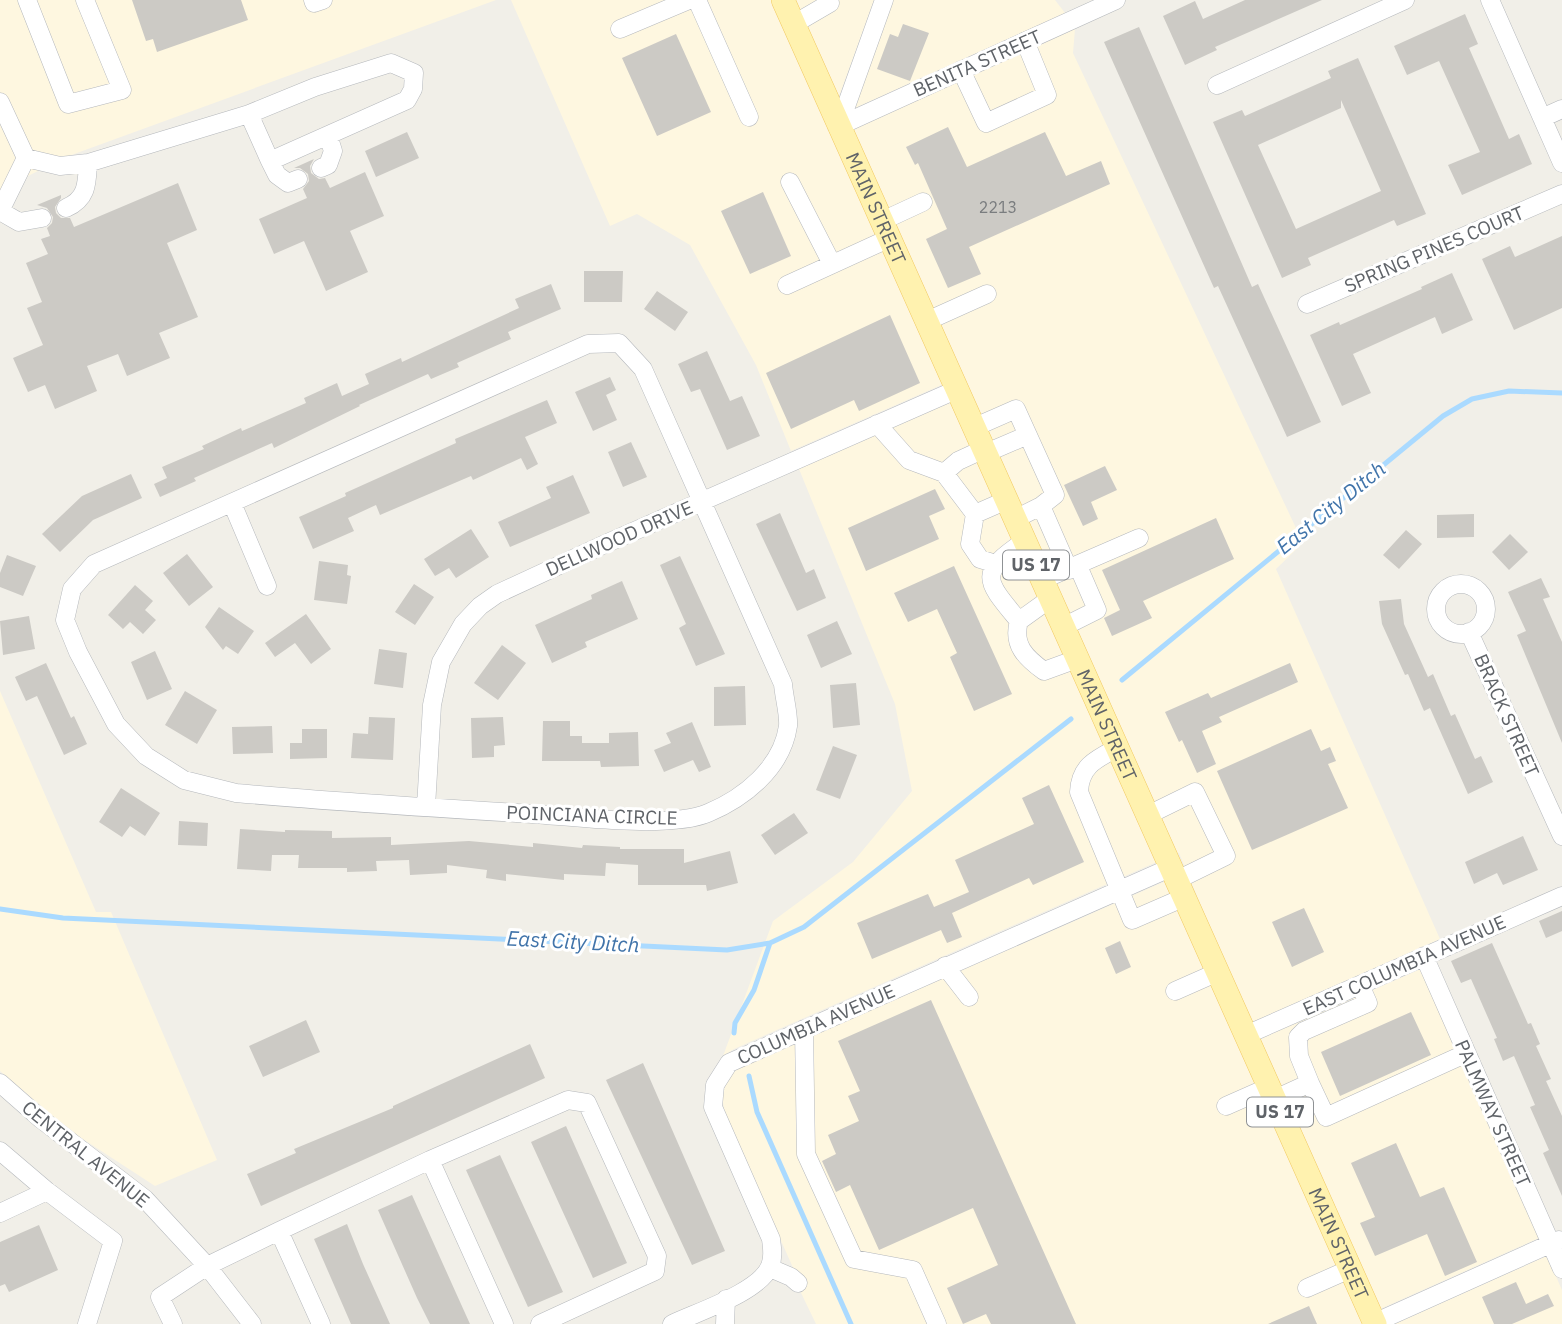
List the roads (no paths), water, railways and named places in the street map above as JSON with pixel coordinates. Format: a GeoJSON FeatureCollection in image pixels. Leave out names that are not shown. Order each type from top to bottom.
{"type":"FeatureCollection","features":[{"type":"Feature","properties":{"kind":"main road","name":"US 17"},"geometry":{"type":"LineString","coordinates":[[783,0],[839,125]]}},
{"type":"Feature","properties":{"kind":"main road","name":"MAIN STREET"},"geometry":{"type":"LineString","coordinates":[[839,125],[1374,1323]]}},
{"type":"Feature","properties":{"kind":"street"},"geometry":{"type":"LineString","coordinates":[[27,0],[68,104],[122,90],[85,0]]}},
{"type":"Feature","properties":{"kind":"street"},"geometry":{"type":"LineString","coordinates":[[313,0],[314,3],[323,0]]}},
{"type":"Feature","properties":{"kind":"street"},"geometry":{"type":"LineString","coordinates":[[621,29],[689,0]]}},
{"type":"Feature","properties":{"kind":"street"},"geometry":{"type":"LineString","coordinates":[[697,0],[749,117]]}},
{"type":"Feature","properties":{"kind":"street"},"geometry":{"type":"LineString","coordinates":[[794,24],[830,3],[829,0]]}},
{"type":"Feature","properties":{"kind":"street"},"geometry":{"type":"LineString","coordinates":[[839,125],[884,0]]}},
{"type":"Feature","properties":{"kind":"street","name":"BENITA STREET"},"geometry":{"type":"LineString","coordinates":[[839,125],[1116,0]]}},
{"type":"Feature","properties":{"kind":"street"},"geometry":{"type":"LineString","coordinates":[[1217,85],[1405,0]]}},
{"type":"Feature","properties":{"kind":"street"},"geometry":{"type":"LineString","coordinates":[[1490,0],[1562,163]]}},
{"type":"Feature","properties":{"kind":"street"},"geometry":{"type":"LineString","coordinates":[[961,70],[986,123],[1048,95],[1025,41]]}},
{"type":"Feature","properties":{"kind":"street"},"geometry":{"type":"LineString","coordinates":[[26,158],[60,166],[88,163],[249,114],[315,87],[391,63],[414,72],[413,89],[407,100],[270,161]]}},
{"type":"Feature","properties":{"kind":"street"},"geometry":{"type":"LineString","coordinates":[[0,102],[26,158]]}},
{"type":"Feature","properties":{"kind":"street"},"geometry":{"type":"LineString","coordinates":[[1542,118],[1562,109]]}},
{"type":"Feature","properties":{"kind":"street"},"geometry":{"type":"LineString","coordinates":[[249,114],[277,175],[288,183],[298,178]]}},
{"type":"Feature","properties":{"kind":"street"},"geometry":{"type":"LineString","coordinates":[[321,169],[328,165],[334,151],[328,135]]}},
{"type":"Feature","properties":{"kind":"street"},"geometry":{"type":"LineString","coordinates":[[26,158],[0,211],[19,222],[42,218]]}},
{"type":"Feature","properties":{"kind":"street"},"geometry":{"type":"LineString","coordinates":[[66,208],[76,204],[87,190],[88,163]]}},
{"type":"Feature","properties":{"kind":"street"},"geometry":{"type":"LineString","coordinates":[[790,181],[832,264]]}},
{"type":"Feature","properties":{"kind":"street","name":"SPRING PINES COURT"},"geometry":{"type":"LineString","coordinates":[[1307,304],[1562,194]]}},
{"type":"Feature","properties":{"kind":"street"},"geometry":{"type":"LineString","coordinates":[[787,285],[832,264],[923,202]]}},
{"type":"Feature","properties":{"kind":"street"},"geometry":{"type":"LineString","coordinates":[[928,321],[987,295]]}},
{"type":"Feature","properties":{"kind":"street","name":"POINCIANA CIRCLE"},"geometry":{"type":"LineString","coordinates":[[619,343],[643,369],[701,501],[783,684],[788,726],[769,769],[751,787],[706,814],[680,819],[654,821],[573,818],[236,793],[184,780],[146,756],[116,724],[78,652],[65,620],[72,589],[94,564],[588,344],[619,343]]}},
{"type":"Feature","properties":{"kind":"street","name":"DELLWOOD DRIVE"},"geometry":{"type":"LineString","coordinates":[[426,807],[432,705],[442,662],[463,624],[497,593],[958,389]]}},
{"type":"Feature","properties":{"kind":"street"},"geometry":{"type":"LineString","coordinates":[[975,427],[1016,409],[1055,495],[1041,506],[975,514]]}},
{"type":"Feature","properties":{"kind":"street"},"geometry":{"type":"LineString","coordinates":[[877,425],[909,460],[944,473],[975,514],[970,544],[980,559],[996,564]]}},
{"type":"Feature","properties":{"kind":"street"},"geometry":{"type":"LineString","coordinates":[[944,473],[958,461],[1028,435]]}},
{"type":"Feature","properties":{"kind":"street"},"geometry":{"type":"LineString","coordinates":[[232,503],[267,586]]}},
{"type":"Feature","properties":{"kind":"street"},"geometry":{"type":"LineString","coordinates":[[1041,506],[1097,610],[1063,627]]}},
{"type":"Feature","properties":{"kind":"street"},"geometry":{"type":"LineString","coordinates":[[1077,659],[1044,671],[1025,657],[1017,639],[1019,621],[1046,589],[1073,568],[1139,538]]}},
{"type":"Feature","properties":{"kind":"street"},"geometry":{"type":"LineString","coordinates":[[1019,621],[992,583],[992,569],[1000,558],[1025,541]]}},
{"type":"Feature","properties":{"kind":"street","name":"BRACK STREET"},"geometry":{"type":"LineString","coordinates":[[1469,632],[1562,836]]}},
{"type":"Feature","properties":{"kind":"street"},"geometry":{"type":"LineString","coordinates":[[1117,748],[1090,763],[1079,782],[1079,792],[1132,920],[1178,881],[1226,856],[1195,792],[1148,815]]}},
{"type":"Feature","properties":{"kind":"street","name":"COLUMBIA AVENUE"},"geometry":{"type":"LineString","coordinates":[[770,1268],[773,1257],[771,1239],[717,1118],[713,1095],[719,1076],[729,1063],[1119,891],[1178,881]]}},
{"type":"Feature","properties":{"kind":"street","name":"EAST COLUMBIA AVENUE"},"geometry":{"type":"LineString","coordinates":[[1247,1035],[1562,896]]}},
{"type":"Feature","properties":{"kind":"street","name":"PALMWAY STREET"},"geometry":{"type":"LineString","coordinates":[[1424,956],[1467,1054],[1557,1241],[1562,1269]]}},
{"type":"Feature","properties":{"kind":"street"},"geometry":{"type":"LineString","coordinates":[[945,966],[969,997]]}},
{"type":"Feature","properties":{"kind":"street"},"geometry":{"type":"LineString","coordinates":[[1175,991],[1218,972]]}},
{"type":"Feature","properties":{"kind":"street"},"geometry":{"type":"LineString","coordinates":[[1360,985],[1367,1003],[1297,1037],[1297,1045],[1310,1083],[1326,1117],[1467,1054]]}},
{"type":"Feature","properties":{"kind":"street"},"geometry":{"type":"LineString","coordinates":[[1298,1012],[1307,1030]]}},
{"type":"Feature","properties":{"kind":"street"},"geometry":{"type":"LineString","coordinates":[[804,1029],[806,1154],[854,1259],[913,1270],[937,1324]]}},
{"type":"Feature","properties":{"kind":"street","name":"CENTRAL AVENUE"},"geometry":{"type":"LineString","coordinates":[[0,1083],[41,1119],[145,1199],[207,1266],[252,1324]]}},
{"type":"Feature","properties":{"kind":"street"},"geometry":{"type":"LineString","coordinates":[[1226,1106],[1310,1083]]}},
{"type":"Feature","properties":{"kind":"street"},"geometry":{"type":"LineString","coordinates":[[173,1324],[160,1297],[207,1266],[430,1160],[568,1100],[587,1103],[657,1256],[655,1271],[540,1324]]}},
{"type":"Feature","properties":{"kind":"street"},"geometry":{"type":"LineString","coordinates":[[0,1151],[113,1241],[86,1324]]}},
{"type":"Feature","properties":{"kind":"street"},"geometry":{"type":"LineString","coordinates":[[430,1160],[504,1324]]}},
{"type":"Feature","properties":{"kind":"street"},"geometry":{"type":"LineString","coordinates":[[0,1213],[47,1191]]}},
{"type":"Feature","properties":{"kind":"street"},"geometry":{"type":"LineString","coordinates":[[279,1231],[321,1324]]}},
{"type":"Feature","properties":{"kind":"street"},"geometry":{"type":"LineString","coordinates":[[1374,1323],[1557,1241]]}},
{"type":"Feature","properties":{"kind":"street"},"geometry":{"type":"LineString","coordinates":[[672,1324],[760,1282],[770,1268],[798,1283]]}},
{"type":"Feature","properties":{"kind":"street"},"geometry":{"type":"LineString","coordinates":[[1307,1288],[1349,1269]]}},
{"type":"Feature","properties":{"kind":"street"},"geometry":{"type":"LineString","coordinates":[[725,1324],[726,1299]]}},
{"type":"Feature","properties":{"kind":"waterway","name":"East City Ditch"},"geometry":{"type":"LineString","coordinates":[[1122,680],[1443,416],[1472,399],[1509,391],[1562,393]]}},
{"type":"Feature","properties":{"kind":"waterway","name":"East City Ditch"},"geometry":{"type":"LineString","coordinates":[[0,909],[63,918],[727,950],[770,943],[804,927],[1071,719]]}},
{"type":"Feature","properties":{"kind":"waterway"},"geometry":{"type":"LineString","coordinates":[[734,1033],[735,1023],[754,990],[770,943]]}},
{"type":"Feature","properties":{"kind":"waterway"},"geometry":{"type":"LineString","coordinates":[[749,1076],[757,1112],[851,1324]]}}]}
